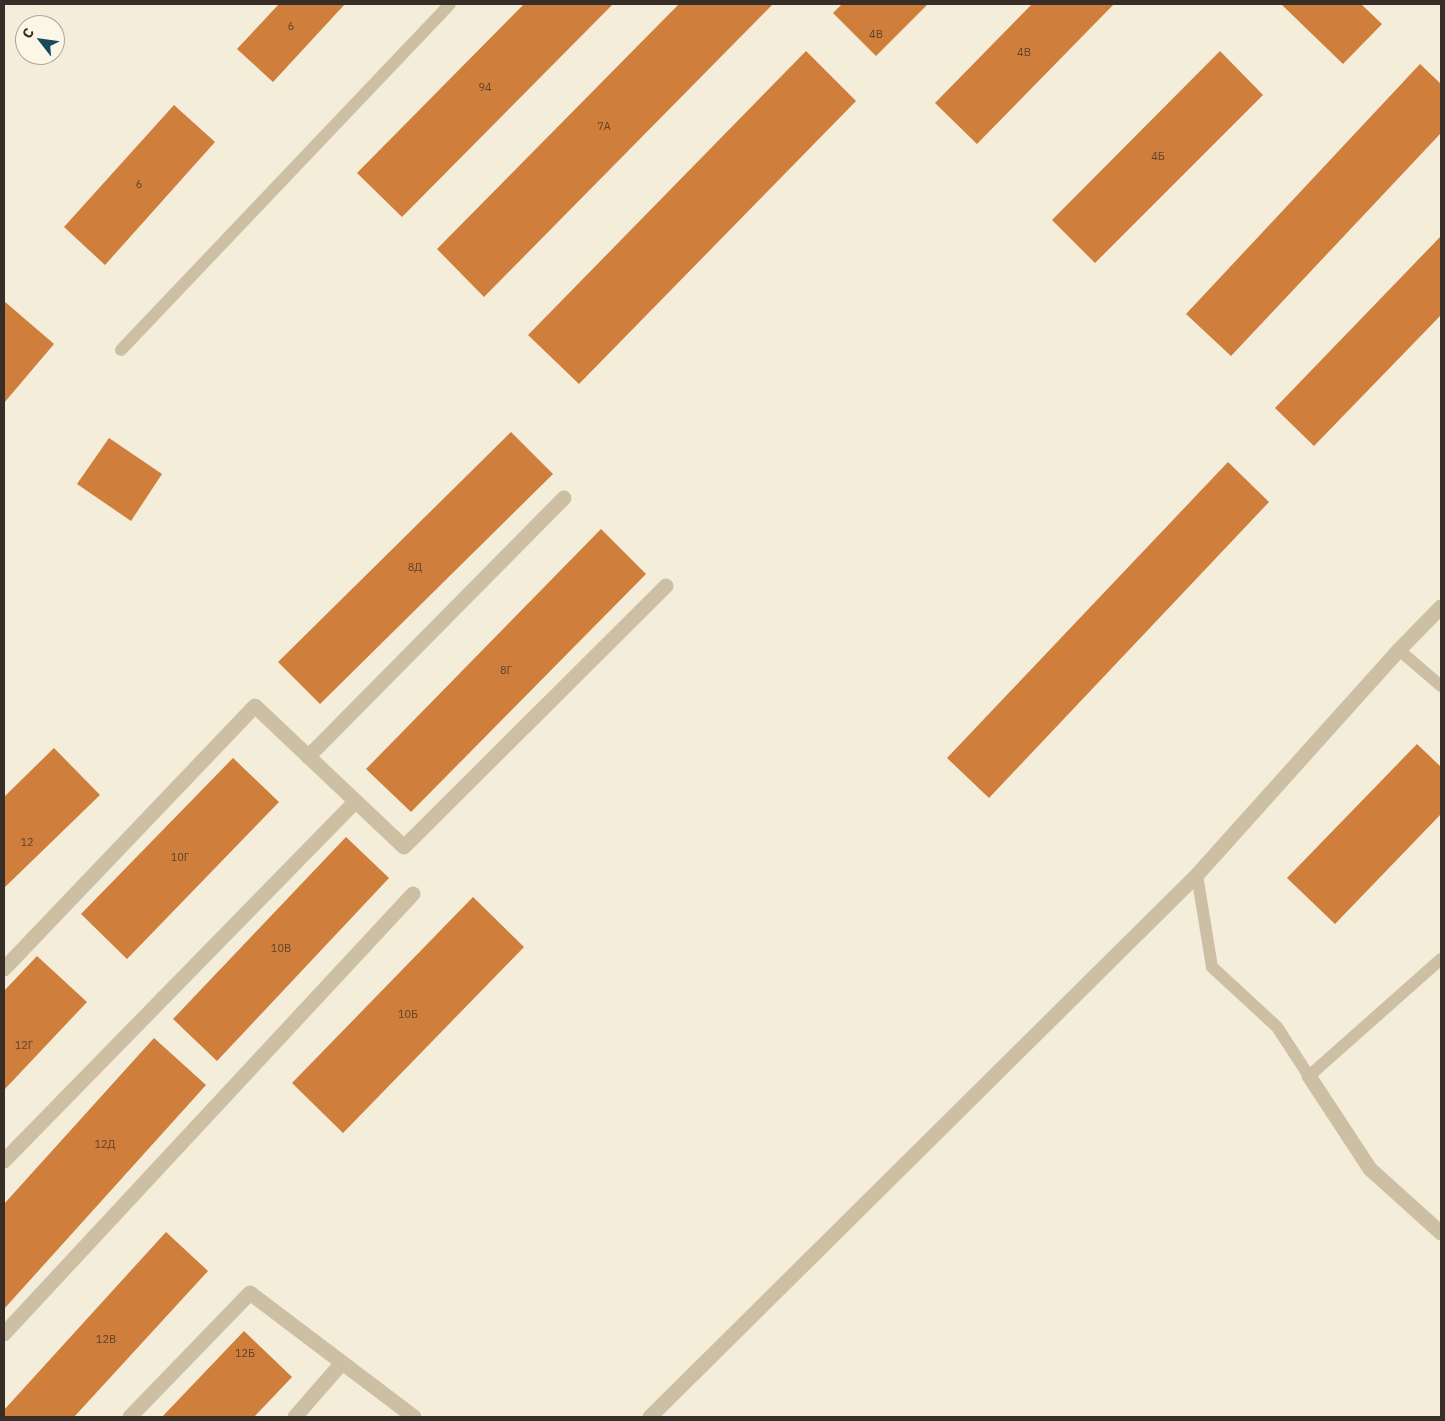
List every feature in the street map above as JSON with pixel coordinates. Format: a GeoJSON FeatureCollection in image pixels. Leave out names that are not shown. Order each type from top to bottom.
{"type":"FeatureCollection","features":[{"type":"Feature","properties":{"kind":"street"},"geometry":{"type":"LineString","coordinates":[[308,757],[564,498]]}},
{"type":"Feature","properties":{"kind":"street"},"geometry":{"type":"LineString","coordinates":[[4,969],[255,706],[404,847],[666,586]]}},
{"type":"Feature","properties":{"kind":"street"},"geometry":{"type":"LineString","coordinates":[[650,1417],[1197,875],[1399,650],[1441,607]]}},
{"type":"Feature","properties":{"kind":"street"},"geometry":{"type":"LineString","coordinates":[[4,1161],[356,801]]}},
{"type":"Feature","properties":{"kind":"street"},"geometry":{"type":"LineString","coordinates":[[4,1334],[413,894]]}},
{"type":"Feature","properties":{"kind":"street"},"geometry":{"type":"LineString","coordinates":[[1309,1076],[1370,1169],[1441,1233]]}},
{"type":"Feature","properties":{"kind":"street"},"geometry":{"type":"LineString","coordinates":[[130,1417],[250,1293],[414,1417]]}},
{"type":"Feature","properties":{"kind":"street"},"geometry":{"type":"LineString","coordinates":[[295,1417],[342,1363]]}},
{"type":"Feature","properties":{"kind":"lane"},"geometry":{"type":"LineString","coordinates":[[121,350],[450,4]]}},
{"type":"Feature","properties":{"kind":"lane"},"geometry":{"type":"LineString","coordinates":[[1399,650],[1441,686]]}},
{"type":"Feature","properties":{"kind":"lane"},"geometry":{"type":"LineString","coordinates":[[1197,875],[1212,967],[1277,1027],[1309,1076],[1441,958]]}},
{"type":"Feature","properties":{"kind":"building"},"geometry":{"type":"Polygon","coordinates":[[[279,4],[345,4],[273,82],[237,49],[279,4]]]}},
{"type":"Feature","properties":{"kind":"building"},"geometry":{"type":"Polygon","coordinates":[[[524,4],[613,4],[402,217],[357,173],[524,4]]]}},
{"type":"Feature","properties":{"kind":"building"},"geometry":{"type":"Polygon","coordinates":[[[679,4],[772,5],[484,297],[437,249],[679,4]]]}},
{"type":"Feature","properties":{"kind":"building"},"geometry":{"type":"Polygon","coordinates":[[[842,4],[928,4],[876,56],[833,13],[842,4]]]}},
{"type":"Feature","properties":{"kind":"building"},"geometry":{"type":"Polygon","coordinates":[[[1032,4],[1114,4],[977,144],[935,103],[1032,4]]]}},
{"type":"Feature","properties":{"kind":"building"},"geometry":{"type":"Polygon","coordinates":[[[1281,4],[1361,4],[1382,24],[1343,64],[1281,4]]]}},
{"type":"Feature","properties":{"kind":"building"},"geometry":{"type":"Polygon","coordinates":[[[806,51],[856,101],[579,384],[528,335],[806,51]]]}},
{"type":"Feature","properties":{"kind":"building"},"geometry":{"type":"Polygon","coordinates":[[[1220,51],[1263,95],[1095,263],[1052,220],[1220,51]]]}},
{"type":"Feature","properties":{"kind":"building"},"geometry":{"type":"Polygon","coordinates":[[[1420,64],[1441,84],[1441,133],[1231,356],[1186,314],[1420,64]]]}},
{"type":"Feature","properties":{"kind":"building"},"geometry":{"type":"Polygon","coordinates":[[[174,105],[215,142],[105,265],[64,227],[174,105]]]}},
{"type":"Feature","properties":{"kind":"building"},"geometry":{"type":"Polygon","coordinates":[[[1441,236],[1441,315],[1314,446],[1275,408],[1441,236]]]}},
{"type":"Feature","properties":{"kind":"building"},"geometry":{"type":"Polygon","coordinates":[[[4,301],[54,344],[4,403],[4,301]]]}},
{"type":"Feature","properties":{"kind":"building"},"geometry":{"type":"Polygon","coordinates":[[[511,432],[553,474],[320,704],[278,662],[511,432]]]}},
{"type":"Feature","properties":{"kind":"building"},"geometry":{"type":"Polygon","coordinates":[[[109,438],[162,474],[131,521],[77,484],[109,438]]]}},
{"type":"Feature","properties":{"kind":"building"},"geometry":{"type":"Polygon","coordinates":[[[1228,462],[1269,502],[989,798],[947,758],[1228,462]]]}},
{"type":"Feature","properties":{"kind":"building"},"geometry":{"type":"Polygon","coordinates":[[[601,529],[646,574],[411,812],[366,769],[601,529]]]}},
{"type":"Feature","properties":{"kind":"building"},"geometry":{"type":"Polygon","coordinates":[[[1417,744],[1441,767],[1441,814],[1335,924],[1287,878],[1417,744]]]}},
{"type":"Feature","properties":{"kind":"building"},"geometry":{"type":"Polygon","coordinates":[[[54,748],[100,795],[4,888],[4,797],[54,748]]]}},
{"type":"Feature","properties":{"kind":"building"},"geometry":{"type":"Polygon","coordinates":[[[233,758],[279,802],[127,959],[81,914],[233,758]]]}},
{"type":"Feature","properties":{"kind":"building"},"geometry":{"type":"Polygon","coordinates":[[[346,837],[389,878],[217,1061],[173,1019],[346,837]]]}},
{"type":"Feature","properties":{"kind":"building"},"geometry":{"type":"Polygon","coordinates":[[[473,897],[524,947],[343,1133],[292,1083],[473,897]]]}},
{"type":"Feature","properties":{"kind":"building"},"geometry":{"type":"Polygon","coordinates":[[[37,956],[87,1002],[4,1090],[4,991],[37,956]]]}},
{"type":"Feature","properties":{"kind":"building"},"geometry":{"type":"Polygon","coordinates":[[[154,1038],[206,1085],[4,1309],[4,1204],[154,1038]]]}},
{"type":"Feature","properties":{"kind":"building"},"geometry":{"type":"Polygon","coordinates":[[[166,1232],[208,1271],[74,1417],[4,1417],[4,1410],[166,1232]]]}},
{"type":"Feature","properties":{"kind":"building"},"geometry":{"type":"Polygon","coordinates":[[[244,1331],[292,1377],[254,1417],[162,1417],[244,1331]]]}}]}
